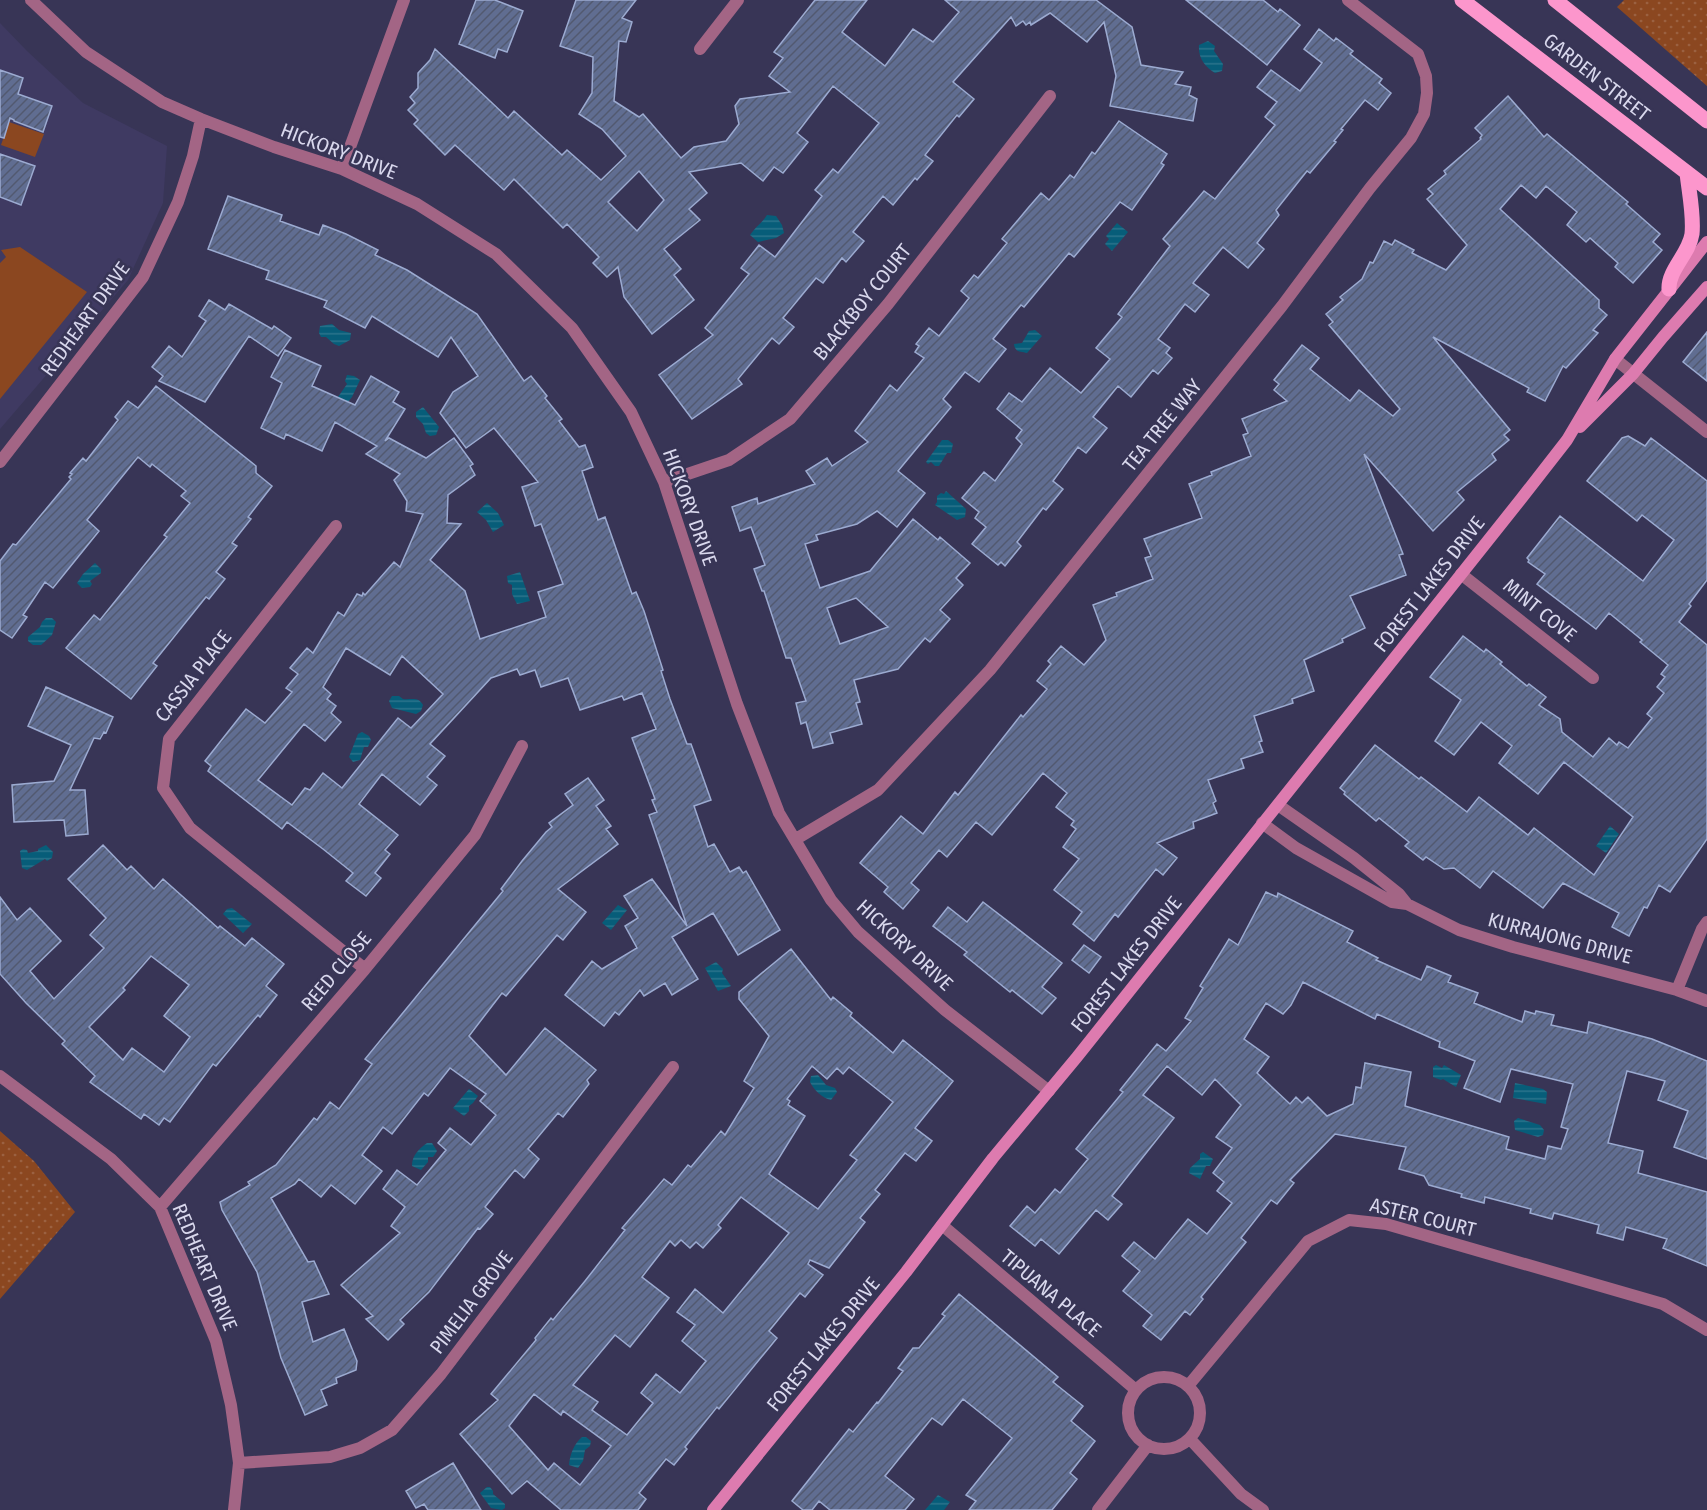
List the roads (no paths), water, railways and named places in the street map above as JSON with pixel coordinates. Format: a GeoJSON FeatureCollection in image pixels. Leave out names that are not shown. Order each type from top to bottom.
{"type":"FeatureCollection","features":[{"type":"Feature","properties":{"kind":"main road","name":"GARDEN STREET"},"geometry":{"type":"LineString","coordinates":[[1462,0],[1707,188]]}},
{"type":"Feature","properties":{"kind":"main road","name":"GARDEN STREET"},"geometry":{"type":"LineString","coordinates":[[1555,0],[1707,121]]}},
{"type":"Feature","properties":{"kind":"main road"},"geometry":{"type":"LineString","coordinates":[[1669,289],[1668,281],[1684,256],[1692,234],[1687,173]]}},
{"type":"Feature","properties":{"kind":"main road","name":"FOREST LAKES DRIVE"},"geometry":{"type":"LineString","coordinates":[[1567,440],[1615,359],[1707,242]]}},
{"type":"Feature","properties":{"kind":"main road","name":"FOREST LAKES DRIVE"},"geometry":{"type":"LineString","coordinates":[[713,1510],[906,1272],[1567,440],[1633,375],[1707,287]]}},
{"type":"Feature","properties":{"kind":"street","name":"HICKORY DRIVE"},"geometry":{"type":"LineString","coordinates":[[31,0],[86,52],[162,102],[274,147],[342,169],[417,204],[496,254],[572,328],[631,412],[664,482],[737,704],[779,813],[831,900],[858,932],[945,1010],[1049,1091]]}},
{"type":"Feature","properties":{"kind":"street"},"geometry":{"type":"LineString","coordinates":[[342,169],[405,0]]}},
{"type":"Feature","properties":{"kind":"street"},"geometry":{"type":"LineString","coordinates":[[700,49],[738,0]]}},
{"type":"Feature","properties":{"kind":"street","name":"TEA TREE WAY"},"geometry":{"type":"LineString","coordinates":[[796,839],[878,790],[990,670],[1282,306],[1370,188],[1411,138],[1424,114],[1427,93],[1426,76],[1418,54],[1348,0]]}},
{"type":"Feature","properties":{"kind":"street","name":"BLACKBOY COURT"},"geometry":{"type":"LineString","coordinates":[[664,482],[729,460],[790,419],[888,304],[1050,96]]}},
{"type":"Feature","properties":{"kind":"street","name":"REDHEART DRIVE"},"geometry":{"type":"LineString","coordinates":[[0,462],[143,277],[178,202],[193,156],[201,119]]}},
{"type":"Feature","properties":{"kind":"street"},"geometry":{"type":"LineString","coordinates":[[1615,359],[1707,432]]}},
{"type":"Feature","properties":{"kind":"street","name":"CASSIA PLACE"},"geometry":{"type":"LineString","coordinates":[[336,526],[169,739],[163,788],[190,828],[364,969]]}},
{"type":"Feature","properties":{"kind":"street","name":"MINT COVE"},"geometry":{"type":"LineString","coordinates":[[1461,574],[1593,678]]}},
{"type":"Feature","properties":{"kind":"street","name":"REED CLOSE"},"geometry":{"type":"LineString","coordinates":[[160,1207],[364,969],[475,835],[522,746]]}},
{"type":"Feature","properties":{"kind":"street","name":"KURRAJONG DRIVE"},"geometry":{"type":"LineString","coordinates":[[1278,805],[1354,858],[1399,894],[1407,904]]}},
{"type":"Feature","properties":{"kind":"street","name":"KURRAJONG DRIVE"},"geometry":{"type":"LineString","coordinates":[[1262,823],[1296,848],[1392,902],[1407,904],[1459,930],[1513,947],[1677,990],[1707,1001]]}},
{"type":"Feature","properties":{"kind":"street"},"geometry":{"type":"LineString","coordinates":[[1677,990],[1707,922]]}},
{"type":"Feature","properties":{"kind":"street","name":"PIMELIA GROVE"},"geometry":{"type":"LineString","coordinates":[[239,1463],[330,1457],[360,1448],[392,1430],[441,1374],[673,1067]]}},
{"type":"Feature","properties":{"kind":"street","name":"REDHEART DRIVE"},"geometry":{"type":"LineString","coordinates":[[0,1076],[111,1159],[160,1207],[216,1341],[231,1405],[239,1463],[234,1510]]}},
{"type":"Feature","properties":{"kind":"street","name":"ASTER COURT"},"geometry":{"type":"LineString","coordinates":[[1188,1386],[1308,1241],[1349,1220],[1386,1224],[1663,1304],[1707,1330]]}},
{"type":"Feature","properties":{"kind":"street","name":"TIPUANA PLACE"},"geometry":{"type":"LineString","coordinates":[[942,1225],[1136,1390]]}},
{"type":"Feature","properties":{"kind":"street"},"geometry":{"type":"LineString","coordinates":[[1158,1378],[1178,1380],[1188,1386],[1196,1396],[1200,1408],[1200,1420],[1190,1439],[1180,1446],[1167,1449],[1148,1445],[1137,1437],[1131,1427],[1128,1414],[1130,1402],[1136,1390],[1146,1382],[1158,1378]]}},
{"type":"Feature","properties":{"kind":"street"},"geometry":{"type":"LineString","coordinates":[[1190,1439],[1241,1494],[1263,1510]]}},
{"type":"Feature","properties":{"kind":"street"},"geometry":{"type":"LineString","coordinates":[[1098,1510],[1148,1445]]}},
{"type":"Feature","properties":{"kind":"water"},"geometry":{"type":"Polygon","coordinates":[[[1208,41],[1215,46],[1214,51],[1223,64],[1222,71],[1215,73],[1205,65],[1201,58],[1199,45],[1208,41]]]}},
{"type":"Feature","properties":{"kind":"water"},"geometry":{"type":"Polygon","coordinates":[[[767,215],[776,216],[784,233],[776,238],[758,242],[750,235],[767,215]]]}},
{"type":"Feature","properties":{"kind":"water"},"geometry":{"type":"Polygon","coordinates":[[[1117,223],[1128,232],[1112,251],[1105,244],[1109,239],[1106,236],[1117,223]]]}},
{"type":"Feature","properties":{"kind":"water"},"geometry":{"type":"Polygon","coordinates":[[[332,324],[339,330],[351,333],[350,340],[339,346],[326,337],[321,337],[320,326],[332,324]]]}},
{"type":"Feature","properties":{"kind":"water"},"geometry":{"type":"Polygon","coordinates":[[[1035,330],[1042,336],[1027,353],[1017,350],[1014,344],[1022,343],[1029,331],[1035,330]]]}},
{"type":"Feature","properties":{"kind":"water"},"geometry":{"type":"Polygon","coordinates":[[[347,375],[360,380],[348,402],[338,397],[347,384],[345,381],[347,375]]]}},
{"type":"Feature","properties":{"kind":"water"},"geometry":{"type":"Polygon","coordinates":[[[423,407],[439,427],[436,435],[430,436],[426,433],[423,424],[416,417],[416,412],[423,407]]]}},
{"type":"Feature","properties":{"kind":"water"},"geometry":{"type":"Polygon","coordinates":[[[942,440],[948,440],[953,444],[951,453],[947,453],[939,466],[931,462],[928,464],[926,462],[942,440]]]}},
{"type":"Feature","properties":{"kind":"water"},"geometry":{"type":"Polygon","coordinates":[[[946,491],[966,509],[965,517],[957,520],[935,505],[937,496],[946,491]]]}},
{"type":"Feature","properties":{"kind":"water"},"geometry":{"type":"Polygon","coordinates":[[[487,503],[498,513],[504,525],[493,532],[486,520],[477,512],[487,503]]]}},
{"type":"Feature","properties":{"kind":"water"},"geometry":{"type":"Polygon","coordinates":[[[95,563],[101,569],[101,573],[90,581],[92,584],[90,587],[82,588],[77,583],[95,563]]]}},
{"type":"Feature","properties":{"kind":"water"},"geometry":{"type":"Polygon","coordinates":[[[520,572],[530,601],[517,604],[507,576],[520,572]]]}},
{"type":"Feature","properties":{"kind":"water"},"geometry":{"type":"Polygon","coordinates":[[[46,618],[52,618],[56,622],[52,635],[41,645],[33,645],[28,641],[28,637],[40,627],[46,618]]]}},
{"type":"Feature","properties":{"kind":"water"},"geometry":{"type":"Polygon","coordinates":[[[392,696],[419,700],[423,705],[421,711],[416,714],[392,708],[389,701],[392,696]]]}},
{"type":"Feature","properties":{"kind":"water"},"geometry":{"type":"Polygon","coordinates":[[[362,732],[371,740],[368,747],[364,747],[360,760],[353,762],[349,757],[358,734],[362,732]]]}},
{"type":"Feature","properties":{"kind":"water"},"geometry":{"type":"Polygon","coordinates":[[[1610,826],[1619,834],[1606,853],[1596,846],[1610,826]]]}},
{"type":"Feature","properties":{"kind":"water"},"geometry":{"type":"Polygon","coordinates":[[[46,845],[53,852],[52,858],[47,861],[45,859],[27,870],[22,868],[20,851],[27,850],[28,853],[38,851],[46,845]]]}},
{"type":"Feature","properties":{"kind":"water"},"geometry":{"type":"Polygon","coordinates":[[[618,905],[627,910],[611,930],[602,923],[618,905]]]}},
{"type":"Feature","properties":{"kind":"water"},"geometry":{"type":"Polygon","coordinates":[[[232,908],[252,924],[243,933],[223,914],[227,909],[232,908]]]}},
{"type":"Feature","properties":{"kind":"water"},"geometry":{"type":"Polygon","coordinates":[[[716,962],[723,969],[722,973],[731,986],[718,991],[705,968],[716,962]]]}},
{"type":"Feature","properties":{"kind":"water"},"geometry":{"type":"Polygon","coordinates":[[[1436,1065],[1442,1068],[1444,1065],[1461,1075],[1456,1087],[1443,1079],[1433,1077],[1433,1067],[1436,1065]]]}},
{"type":"Feature","properties":{"kind":"water"},"geometry":{"type":"Polygon","coordinates":[[[818,1075],[826,1085],[835,1088],[837,1092],[831,1100],[819,1093],[810,1082],[811,1076],[818,1075]]]}},
{"type":"Feature","properties":{"kind":"water"},"geometry":{"type":"Polygon","coordinates":[[[1515,1083],[1543,1089],[1547,1092],[1546,1104],[1513,1098],[1515,1083]]]}},
{"type":"Feature","properties":{"kind":"water"},"geometry":{"type":"Polygon","coordinates":[[[469,1089],[478,1096],[464,1116],[453,1108],[469,1089]]]}},
{"type":"Feature","properties":{"kind":"water"},"geometry":{"type":"Polygon","coordinates":[[[1518,1118],[1540,1125],[1544,1130],[1543,1135],[1538,1137],[1515,1130],[1514,1121],[1518,1118]]]}},
{"type":"Feature","properties":{"kind":"water"},"geometry":{"type":"Polygon","coordinates":[[[427,1143],[432,1143],[437,1151],[433,1157],[428,1157],[428,1162],[421,1170],[412,1166],[412,1162],[416,1153],[427,1143]]]}},
{"type":"Feature","properties":{"kind":"water"},"geometry":{"type":"Polygon","coordinates":[[[1203,1152],[1213,1159],[1210,1166],[1206,1166],[1200,1179],[1189,1173],[1190,1168],[1200,1159],[1200,1154],[1203,1152]]]}},
{"type":"Feature","properties":{"kind":"water"},"geometry":{"type":"Polygon","coordinates":[[[582,1437],[591,1441],[578,1468],[569,1465],[571,1453],[582,1437]]]}},
{"type":"Feature","properties":{"kind":"water"},"geometry":{"type":"Polygon","coordinates":[[[490,1487],[493,1494],[505,1504],[505,1508],[502,1510],[491,1508],[480,1493],[490,1487]]]}},
{"type":"Feature","properties":{"kind":"water"},"geometry":{"type":"Polygon","coordinates":[[[938,1495],[950,1502],[944,1510],[925,1510],[938,1495]]]}}]}
